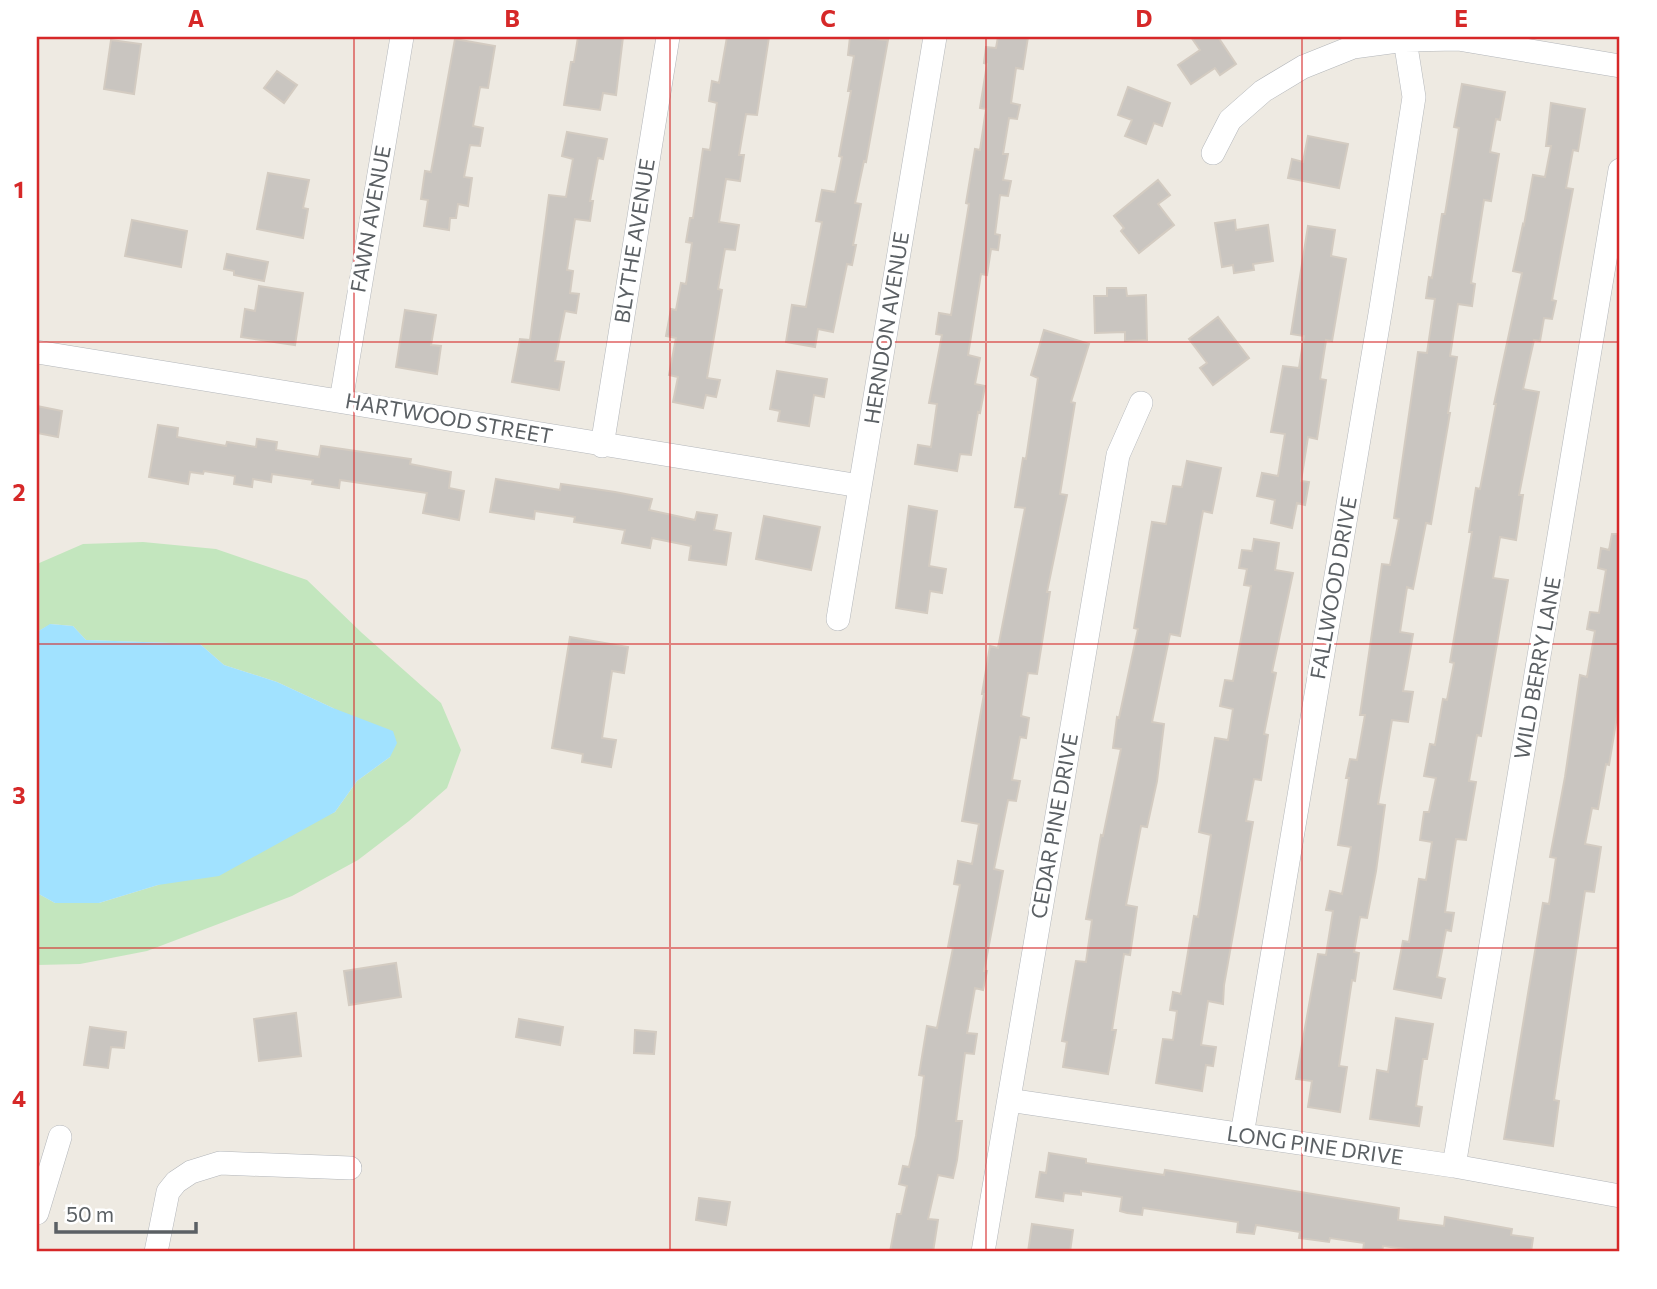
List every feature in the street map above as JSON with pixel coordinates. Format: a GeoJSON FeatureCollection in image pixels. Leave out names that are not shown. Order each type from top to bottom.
{"type":"FeatureCollection","features":[{"type":"Feature","properties":{"kind":"street","name":"FAWN AVENUE"},"geometry":{"type":"LineString","coordinates":[[341,401],[402,37]]}},
{"type":"Feature","properties":{"kind":"street","name":"BLYTHE AVENUE"},"geometry":{"type":"LineString","coordinates":[[602,446],[668,37]]}},
{"type":"Feature","properties":{"kind":"street","name":"HERNDON AVENUE"},"geometry":{"type":"LineString","coordinates":[[838,619],[935,37]]}},
{"type":"Feature","properties":{"kind":"street"},"geometry":{"type":"LineString","coordinates":[[1213,153],[1230,120],[1263,91],[1303,67],[1353,47],[1405,40],[1458,39],[1620,66]]}},
{"type":"Feature","properties":{"kind":"street","name":"FALLWOOD DRIVE"},"geometry":{"type":"LineString","coordinates":[[1242,1135],[1414,97],[1405,40]]}},
{"type":"Feature","properties":{"kind":"street","name":"WILD BERRY LANE"},"geometry":{"type":"LineString","coordinates":[[1454,1166],[1612,283],[1620,170]]}},
{"type":"Feature","properties":{"kind":"street","name":"HARTWOOD STREET"},"geometry":{"type":"LineString","coordinates":[[37,352],[860,486]]}},
{"type":"Feature","properties":{"kind":"street","name":"CEDAR PINE DRIVE"},"geometry":{"type":"LineString","coordinates":[[984,1252],[1118,455],[1141,403]]}},
{"type":"Feature","properties":{"kind":"street","name":"LONG PINE DRIVE"},"geometry":{"type":"LineString","coordinates":[[1009,1100],[1454,1166],[1620,1196]]}},
{"type":"Feature","properties":{"kind":"street"},"geometry":{"type":"LineString","coordinates":[[37,1213],[60,1137]]}},
{"type":"Feature","properties":{"kind":"street"},"geometry":{"type":"LineString","coordinates":[[156,1252],[168,1192],[176,1182],[191,1172],[220,1163],[350,1168]]}},
{"type":"Feature","properties":{"kind":"green space"},"geometry":{"type":"Polygon","coordinates":[[[143,542],[216,549],[307,580],[441,703],[461,750],[447,788],[409,821],[358,860],[292,896],[147,951],[80,964],[37,965],[37,893],[55,903],[99,903],[158,885],[335,812],[357,781],[390,757],[333,708],[277,682],[224,665],[200,644],[86,640],[73,626],[51,624],[37,632],[37,564],[83,544],[143,542]]]}},
{"type":"Feature","properties":{"kind":"water"},"geometry":{"type":"Polygon","coordinates":[[[50,624],[73,626],[86,640],[200,644],[224,665],[277,682],[333,708],[393,731],[397,743],[390,757],[357,781],[335,812],[219,876],[158,885],[99,903],[55,903],[37,893],[37,632],[50,624]]]}},
{"type":"Feature","properties":{"kind":"building"},"geometry":{"type":"Polygon","coordinates":[[[578,37],[623,37],[616,95],[603,93],[600,110],[564,105],[578,37]]]}},
{"type":"Feature","properties":{"kind":"building"},"geometry":{"type":"Polygon","coordinates":[[[727,37],[769,37],[757,115],[746,114],[739,155],[744,155],[740,181],[726,179],[719,222],[739,225],[735,250],[725,249],[718,289],[722,290],[707,378],[720,380],[716,397],[706,395],[703,408],[673,402],[678,377],[669,375],[676,338],[666,336],[671,309],[676,310],[681,283],[686,284],[692,243],[686,242],[690,218],[693,218],[703,149],[710,150],[717,103],[709,101],[712,81],[719,83],[727,37]]]}},
{"type":"Feature","properties":{"kind":"building"},"geometry":{"type":"Polygon","coordinates":[[[850,37],[888,40],[866,162],[864,161],[855,203],[861,204],[852,265],[847,264],[833,332],[818,329],[815,347],[786,342],[792,305],[806,307],[822,222],[816,221],[822,190],[835,192],[851,91],[848,91],[854,56],[848,55],[850,37]]]}},
{"type":"Feature","properties":{"kind":"building"},"geometry":{"type":"Polygon","coordinates":[[[998,37],[1028,37],[1023,69],[1016,68],[1011,103],[1020,105],[1017,119],[1009,118],[1003,154],[1008,154],[1003,180],[1011,181],[1008,196],[1000,195],[995,234],[1000,235],[998,250],[991,249],[987,275],[981,274],[968,355],[980,358],[975,384],[985,386],[971,455],[960,454],[957,471],[915,464],[918,445],[931,447],[937,404],[929,403],[942,335],[936,334],[939,313],[951,315],[975,149],[980,150],[986,109],[980,108],[987,64],[984,63],[986,47],[996,48],[998,37]]]}},
{"type":"Feature","properties":{"kind":"building"},"geometry":{"type":"Polygon","coordinates":[[[1191,37],[1218,37],[1236,64],[1220,75],[1215,68],[1191,84],[1178,65],[1200,50],[1191,37]]]}},
{"type":"Feature","properties":{"kind":"building"},"geometry":{"type":"Polygon","coordinates":[[[455,39],[495,46],[488,88],[480,87],[473,126],[483,128],[480,146],[470,145],[464,177],[472,178],[468,206],[458,204],[456,218],[450,218],[449,230],[424,226],[428,200],[421,199],[425,171],[431,172],[455,39]]]}},
{"type":"Feature","properties":{"kind":"building"},"geometry":{"type":"Polygon","coordinates":[[[111,40],[141,44],[134,94],[104,89],[111,40]]]}},
{"type":"Feature","properties":{"kind":"building"},"geometry":{"type":"Polygon","coordinates":[[[277,71],[297,85],[284,103],[264,88],[277,71]]]}},
{"type":"Feature","properties":{"kind":"building"},"geometry":{"type":"Polygon","coordinates":[[[1462,84],[1505,92],[1500,120],[1496,119],[1490,152],[1499,154],[1491,201],[1484,200],[1471,283],[1475,284],[1472,306],[1458,304],[1450,356],[1457,357],[1431,524],[1426,523],[1413,589],[1407,587],[1400,632],[1413,634],[1403,691],[1413,692],[1408,722],[1392,720],[1378,804],[1385,805],[1376,871],[1367,918],[1360,917],[1354,952],[1359,953],[1355,981],[1352,980],[1339,1066],[1347,1067],[1340,1112],[1308,1107],[1312,1081],[1296,1079],[1318,954],[1326,955],[1333,911],[1326,910],[1330,891],[1342,894],[1351,847],[1338,845],[1349,778],[1346,778],[1350,759],[1357,760],[1365,715],[1360,715],[1382,564],[1390,565],[1399,519],[1394,518],[1418,352],[1427,353],[1435,299],[1426,298],[1429,277],[1432,278],[1442,214],[1445,214],[1459,128],[1454,127],[1462,84]]]}},
{"type":"Feature","properties":{"kind":"building"},"geometry":{"type":"Polygon","coordinates":[[[1128,87],[1170,103],[1162,126],[1154,123],[1146,144],[1125,136],[1132,120],[1118,115],[1128,87]]]}},
{"type":"Feature","properties":{"kind":"building"},"geometry":{"type":"Polygon","coordinates":[[[1551,103],[1585,109],[1578,151],[1573,150],[1566,188],[1573,189],[1552,300],[1556,301],[1552,319],[1544,318],[1540,341],[1534,340],[1523,389],[1539,392],[1519,495],[1523,495],[1516,540],[1500,537],[1493,578],[1508,580],[1481,736],[1477,735],[1469,781],[1476,782],[1466,840],[1456,839],[1445,912],[1454,913],[1451,931],[1446,930],[1437,977],[1445,979],[1441,998],[1394,989],[1403,941],[1409,942],[1419,879],[1426,880],[1432,842],[1420,840],[1424,812],[1429,812],[1436,778],[1424,776],[1430,744],[1435,745],[1443,699],[1447,700],[1454,663],[1450,662],[1472,532],[1469,532],[1476,488],[1480,489],[1494,404],[1522,273],[1513,271],[1533,175],[1545,177],[1551,146],[1546,146],[1551,103]]]}},
{"type":"Feature","properties":{"kind":"building"},"geometry":{"type":"Polygon","coordinates":[[[567,132],[607,139],[603,159],[598,158],[590,201],[593,201],[590,221],[575,219],[567,270],[573,271],[570,293],[579,294],[576,313],[565,311],[555,361],[564,362],[559,390],[512,382],[520,339],[530,340],[549,195],[566,197],[573,159],[562,156],[567,132]]]}},
{"type":"Feature","properties":{"kind":"building"},"geometry":{"type":"Polygon","coordinates":[[[1308,136],[1348,144],[1339,188],[1288,178],[1292,159],[1303,162],[1308,136]]]}},
{"type":"Feature","properties":{"kind":"building"},"geometry":{"type":"Polygon","coordinates":[[[268,173],[309,180],[303,208],[308,209],[303,238],[257,229],[268,173]]]}},
{"type":"Feature","properties":{"kind":"building"},"geometry":{"type":"Polygon","coordinates":[[[1158,180],[1170,195],[1158,204],[1174,225],[1139,253],[1121,231],[1124,228],[1114,216],[1158,180]]]}},
{"type":"Feature","properties":{"kind":"building"},"geometry":{"type":"Polygon","coordinates":[[[132,220],[187,231],[181,267],[125,256],[132,220]]]}},
{"type":"Feature","properties":{"kind":"building"},"geometry":{"type":"Polygon","coordinates":[[[1235,220],[1236,230],[1268,225],[1273,261],[1253,264],[1254,270],[1234,273],[1233,265],[1222,267],[1215,223],[1235,220]]]}},
{"type":"Feature","properties":{"kind":"building"},"geometry":{"type":"Polygon","coordinates":[[[1308,226],[1335,230],[1331,256],[1346,259],[1332,341],[1326,340],[1320,379],[1326,380],[1317,439],[1308,437],[1301,481],[1309,482],[1305,505],[1297,503],[1292,528],[1271,523],[1275,500],[1257,496],[1262,473],[1278,476],[1285,434],[1271,432],[1283,366],[1299,368],[1304,336],[1291,334],[1308,226]]]}},
{"type":"Feature","properties":{"kind":"building"},"geometry":{"type":"Polygon","coordinates":[[[227,254],[268,262],[264,281],[234,275],[234,271],[224,269],[227,254]]]}},
{"type":"Feature","properties":{"kind":"building"},"geometry":{"type":"Polygon","coordinates":[[[259,286],[303,293],[295,345],[241,337],[245,309],[255,311],[259,286]]]}},
{"type":"Feature","properties":{"kind":"building"},"geometry":{"type":"Polygon","coordinates":[[[1107,288],[1126,288],[1127,296],[1146,295],[1147,340],[1125,341],[1125,332],[1095,333],[1094,296],[1107,296],[1107,288]]]}},
{"type":"Feature","properties":{"kind":"building"},"geometry":{"type":"Polygon","coordinates":[[[405,310],[436,315],[431,345],[441,346],[437,374],[396,367],[405,310]]]}},
{"type":"Feature","properties":{"kind":"building"},"geometry":{"type":"Polygon","coordinates":[[[1218,317],[1249,358],[1213,385],[1200,368],[1207,363],[1189,339],[1218,317]]]}},
{"type":"Feature","properties":{"kind":"building"},"geometry":{"type":"Polygon","coordinates":[[[1044,330],[1089,344],[1071,402],[1075,403],[1060,494],[1067,495],[1047,592],[1050,592],[1037,674],[1028,673],[1021,716],[1029,718],[1026,738],[1020,737],[1012,780],[1020,781],[1016,801],[1008,800],[994,869],[1003,871],[984,971],[987,971],[983,990],[975,988],[967,1033],[977,1034],[974,1054],[965,1053],[956,1121],[962,1121],[957,1160],[953,1178],[938,1175],[928,1219],[938,1220],[933,1252],[890,1252],[897,1214],[901,1214],[907,1186],[899,1184],[903,1166],[909,1167],[916,1136],[924,1076],[919,1075],[927,1026],[937,1028],[953,948],[948,947],[960,885],[954,884],[958,861],[972,864],[979,824],[962,821],[990,646],[998,648],[1025,508],[1015,507],[1023,458],[1026,459],[1038,378],[1031,375],[1044,330]]]}},
{"type":"Feature","properties":{"kind":"building"},"geometry":{"type":"Polygon","coordinates":[[[777,371],[827,379],[824,397],[814,395],[809,426],[778,421],[780,411],[770,409],[777,371]]]}},
{"type":"Feature","properties":{"kind":"building"},"geometry":{"type":"Polygon","coordinates":[[[37,406],[62,411],[58,437],[37,433],[37,406]]]}},
{"type":"Feature","properties":{"kind":"building"},"geometry":{"type":"Polygon","coordinates":[[[158,425],[178,428],[177,437],[226,446],[227,442],[256,447],[257,439],[277,442],[276,450],[319,457],[321,446],[411,459],[410,464],[451,472],[449,488],[464,491],[459,520],[423,513],[427,493],[340,480],[339,488],[312,484],[313,480],[272,474],[271,482],[253,479],[252,487],[234,484],[235,476],[204,471],[203,474],[190,472],[188,484],[149,477],[158,425]]]}},
{"type":"Feature","properties":{"kind":"building"},"geometry":{"type":"Polygon","coordinates":[[[1187,461],[1221,468],[1212,513],[1203,511],[1180,636],[1170,634],[1152,722],[1164,724],[1157,781],[1147,827],[1141,826],[1126,905],[1137,907],[1130,955],[1124,954],[1112,1030],[1116,1030],[1108,1074],[1063,1067],[1067,1042],[1062,1041],[1076,961],[1086,962],[1092,920],[1086,919],[1101,835],[1103,836],[1121,749],[1113,748],[1117,717],[1119,718],[1138,629],[1134,628],[1152,522],[1166,524],[1173,486],[1182,487],[1187,461]]]}},
{"type":"Feature","properties":{"kind":"building"},"geometry":{"type":"Polygon","coordinates":[[[496,479],[560,490],[561,484],[652,499],[649,510],[695,520],[697,512],[717,515],[714,530],[731,533],[726,565],[689,560],[691,546],[652,538],[650,548],[622,543],[625,530],[574,522],[575,517],[535,511],[534,519],[490,512],[496,479]]]}},
{"type":"Feature","properties":{"kind":"building"},"geometry":{"type":"Polygon","coordinates":[[[909,506],[937,511],[929,566],[946,569],[942,593],[930,591],[927,613],[896,608],[909,506]]]}},
{"type":"Feature","properties":{"kind":"building"},"geometry":{"type":"Polygon","coordinates":[[[764,516],[820,527],[811,570],[756,559],[764,516]]]}},
{"type":"Feature","properties":{"kind":"building"},"geometry":{"type":"Polygon","coordinates":[[[1612,534],[1620,534],[1620,698],[1609,765],[1606,764],[1598,809],[1592,808],[1585,844],[1601,847],[1594,892],[1585,891],[1554,1100],[1559,1101],[1553,1146],[1504,1139],[1543,903],[1549,904],[1556,858],[1550,857],[1580,675],[1587,677],[1595,631],[1587,629],[1590,612],[1599,613],[1606,570],[1598,568],[1601,548],[1609,550],[1612,534]]]}},
{"type":"Feature","properties":{"kind":"building"},"geometry":{"type":"Polygon","coordinates":[[[1254,539],[1279,543],[1275,570],[1293,573],[1272,672],[1276,673],[1264,734],[1268,735],[1261,780],[1254,779],[1246,821],[1253,822],[1224,985],[1223,1004],[1208,1001],[1201,1045],[1216,1047],[1213,1066],[1206,1065],[1202,1091],[1156,1083],[1163,1039],[1173,1040],[1177,1011],[1170,1010],[1173,992],[1181,994],[1194,916],[1198,917],[1211,835],[1199,832],[1215,738],[1228,740],[1233,709],[1220,706],[1225,680],[1233,681],[1251,586],[1244,585],[1247,569],[1239,568],[1242,550],[1252,551],[1254,539]]]}},
{"type":"Feature","properties":{"kind":"building"},"geometry":{"type":"Polygon","coordinates":[[[570,637],[628,647],[624,673],[612,671],[602,738],[616,740],[611,767],[582,762],[583,754],[552,748],[570,637]]]}},
{"type":"Feature","properties":{"kind":"building"},"geometry":{"type":"Polygon","coordinates":[[[396,963],[401,997],[349,1005],[344,971],[396,963]]]}},
{"type":"Feature","properties":{"kind":"building"},"geometry":{"type":"Polygon","coordinates":[[[296,1013],[301,1056],[259,1061],[254,1019],[296,1013]]]}},
{"type":"Feature","properties":{"kind":"building"},"geometry":{"type":"Polygon","coordinates":[[[1396,1018],[1433,1024],[1427,1059],[1423,1059],[1416,1106],[1422,1107],[1419,1126],[1370,1119],[1377,1070],[1388,1072],[1396,1018]]]}},
{"type":"Feature","properties":{"kind":"building"},"geometry":{"type":"Polygon","coordinates":[[[519,1019],[563,1027],[560,1045],[516,1037],[519,1019]]]}},
{"type":"Feature","properties":{"kind":"building"},"geometry":{"type":"Polygon","coordinates":[[[90,1027],[126,1032],[124,1048],[111,1047],[108,1068],[84,1065],[90,1027]]]}},
{"type":"Feature","properties":{"kind":"building"},"geometry":{"type":"Polygon","coordinates":[[[635,1030],[656,1032],[654,1054],[634,1053],[635,1030]]]}},
{"type":"Feature","properties":{"kind":"building"},"geometry":{"type":"Polygon","coordinates":[[[1049,1153],[1086,1159],[1086,1163],[1164,1175],[1165,1170],[1399,1208],[1398,1220],[1444,1226],[1445,1217],[1512,1229],[1511,1235],[1533,1238],[1531,1252],[1430,1252],[1383,1246],[1382,1252],[1371,1252],[1363,1251],[1364,1243],[1330,1238],[1329,1242],[1299,1238],[1300,1232],[1256,1225],[1254,1234],[1237,1232],[1238,1222],[1143,1208],[1142,1215],[1127,1213],[1120,1211],[1122,1197],[1081,1191],[1081,1195],[1064,1193],[1063,1201],[1036,1197],[1040,1172],[1046,1173],[1049,1153]]]}},
{"type":"Feature","properties":{"kind":"building"},"geometry":{"type":"Polygon","coordinates":[[[699,1198],[730,1202],[726,1225],[696,1220],[699,1198]]]}},
{"type":"Feature","properties":{"kind":"building"},"geometry":{"type":"Polygon","coordinates":[[[1032,1224],[1073,1230],[1070,1252],[1028,1252],[1032,1224]]]}}]}
